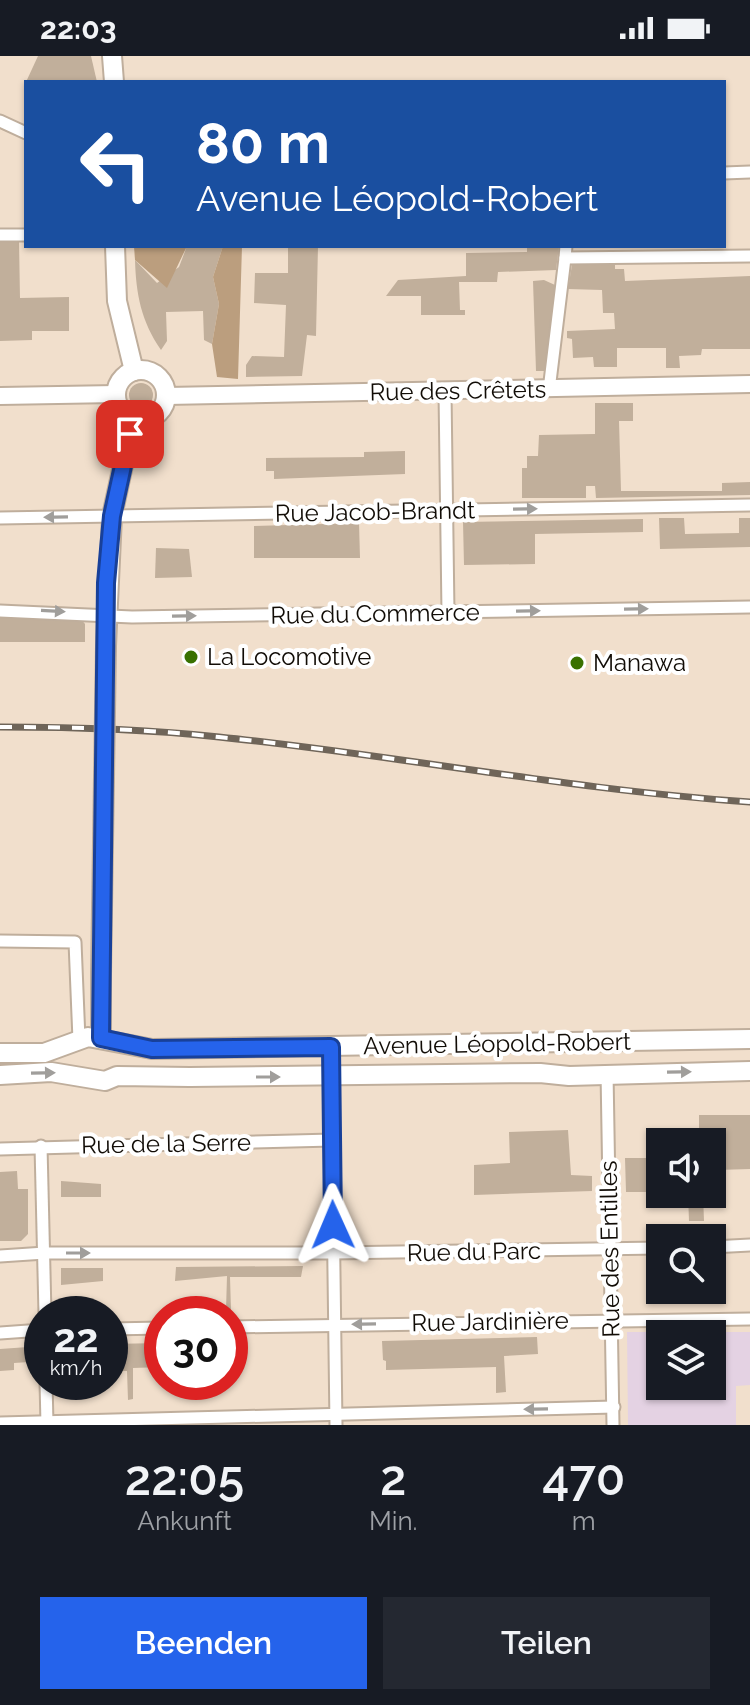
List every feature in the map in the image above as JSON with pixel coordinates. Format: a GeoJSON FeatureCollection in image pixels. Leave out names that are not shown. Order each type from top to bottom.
{"type":"FeatureCollection","features":[{"type":"Feature","properties":{"kind":"main road"},"geometry":{"type":"LineString","coordinates":[[112,56],[114,80]]}},
{"type":"Feature","properties":{"kind":"main road"},"geometry":{"type":"LineString","coordinates":[[115,248],[117,301],[134,371]]}},
{"type":"Feature","properties":{"kind":"main road"},"geometry":{"type":"LineString","coordinates":[[134,371],[157,375],[167,396],[156,416],[133,419],[120,409],[116,394],[121,380],[134,371]]}},
{"type":"Feature","properties":{"kind":"main road","name":"Rue des Crêtets"},"geometry":{"type":"LineString","coordinates":[[167,396],[750,384]]}},
{"type":"Feature","properties":{"kind":"main road"},"geometry":{"type":"LineString","coordinates":[[0,396],[116,394]]}},
{"type":"Feature","properties":{"kind":"main road"},"geometry":{"type":"LineString","coordinates":[[117,1076],[122,1057],[101,1038],[106,614],[112,516],[133,419]]}},
{"type":"Feature","properties":{"kind":"main road"},"geometry":{"type":"LineString","coordinates":[[86,1076],[80,1062],[81,1050],[101,1038]]}},
{"type":"Feature","properties":{"kind":"main road","name":"Avenue Léopold-Robert"},"geometry":{"type":"LineString","coordinates":[[0,1053],[44,1053],[79,1040],[101,1038],[152,1049],[750,1039]]}},
{"type":"Feature","properties":{"kind":"main road"},"geometry":{"type":"LineString","coordinates":[[607,1041],[607,1072]]}},
{"type":"Feature","properties":{"kind":"main road","name":"Avenue Léopold-Robert"},"geometry":{"type":"LineString","coordinates":[[0,1075],[51,1072],[105,1081],[117,1076],[540,1073],[569,1076],[607,1072],[750,1071]]}},
{"type":"Feature","properties":{"kind":"street"},"geometry":{"type":"LineString","coordinates":[[0,121],[24,132]]}},
{"type":"Feature","properties":{"kind":"street"},"geometry":{"type":"LineString","coordinates":[[726,173],[750,172]]}},
{"type":"Feature","properties":{"kind":"street"},"geometry":{"type":"LineString","coordinates":[[0,235],[24,235]]}},
{"type":"Feature","properties":{"kind":"street"},"geometry":{"type":"LineString","coordinates":[[549,390],[566,252],[750,256]]}},
{"type":"Feature","properties":{"kind":"street"},"geometry":{"type":"LineString","coordinates":[[445,392],[448,613]]}},
{"type":"Feature","properties":{"kind":"street","name":"Rue Jacob-Brandt"},"geometry":{"type":"LineString","coordinates":[[0,518],[750,505]]}},
{"type":"Feature","properties":{"kind":"street","name":"Rue du Commerce"},"geometry":{"type":"LineString","coordinates":[[0,611],[106,614],[448,613],[750,607]]}},
{"type":"Feature","properties":{"kind":"street"},"geometry":{"type":"LineString","coordinates":[[0,941],[75,942],[79,1040]]}},
{"type":"Feature","properties":{"kind":"street"},"geometry":{"type":"LineString","coordinates":[[331,1047],[336,1419]]}},
{"type":"Feature","properties":{"kind":"street","name":"Rue des Entilles"},"geometry":{"type":"LineString","coordinates":[[607,1072],[613,1425]]}},
{"type":"Feature","properties":{"kind":"street","name":"Rue de la Serre"},"geometry":{"type":"LineString","coordinates":[[0,1149],[332,1140]]}},
{"type":"Feature","properties":{"kind":"street"},"geometry":{"type":"LineString","coordinates":[[41,1146],[45,1296]]}},
{"type":"Feature","properties":{"kind":"street"},"geometry":{"type":"LineString","coordinates":[[726,1246],[750,1245]]}},
{"type":"Feature","properties":{"kind":"street","name":"Rue du Parc"},"geometry":{"type":"LineString","coordinates":[[0,1256],[45,1253],[646,1249]]}},
{"type":"Feature","properties":{"kind":"street","name":"Rue Jardinière"},"geometry":{"type":"LineString","coordinates":[[248,1327],[750,1319]]}},
{"type":"Feature","properties":{"kind":"street"},"geometry":{"type":"LineString","coordinates":[[0,1333],[24,1331]]}},
{"type":"Feature","properties":{"kind":"street"},"geometry":{"type":"LineString","coordinates":[[46,1400],[47,1422]]}},
{"type":"Feature","properties":{"kind":"street"},"geometry":{"type":"LineString","coordinates":[[0,1423],[336,1419],[614,1407]]}},
{"type":"Feature","properties":{"kind":"shaded area"},"geometry":{"type":"Polygon","coordinates":[[[38,56],[91,56],[97,80],[27,80],[38,56]]]}},
{"type":"Feature","properties":{"kind":"shaded area"},"geometry":{"type":"Polygon","coordinates":[[[19,240],[20,298],[69,297],[69,331],[32,331],[32,340],[0,341],[0,241],[19,240]]]}},
{"type":"Feature","properties":{"kind":"shaded area"},"geometry":{"type":"Polygon","coordinates":[[[134,248],[186,248],[167,288],[135,260],[134,248]]]}},
{"type":"Feature","properties":{"kind":"shaded area"},"geometry":{"type":"Polygon","coordinates":[[[186,248],[222,248],[213,277],[219,304],[212,344],[204,340],[203,311],[166,312],[167,341],[161,350],[141,307],[135,260],[157,283],[179,267],[186,248]]]}},
{"type":"Feature","properties":{"kind":"shaded area"},"geometry":{"type":"Polygon","coordinates":[[[222,248],[242,248],[238,379],[217,377],[212,344],[219,304],[213,277],[222,248]]]}},
{"type":"Feature","properties":{"kind":"shaded area"},"geometry":{"type":"Polygon","coordinates":[[[288,248],[318,248],[316,336],[307,335],[302,376],[246,377],[246,365],[252,356],[284,357],[286,305],[254,303],[255,273],[288,273],[288,248]]]}},
{"type":"Feature","properties":{"kind":"shaded area"},"geometry":{"type":"Polygon","coordinates":[[[527,248],[559,248],[556,270],[498,272],[497,282],[459,282],[460,310],[465,310],[465,315],[421,315],[421,296],[386,296],[398,280],[466,276],[466,253],[527,252],[527,248]]]}},
{"type":"Feature","properties":{"kind":"shaded area"},"geometry":{"type":"Polygon","coordinates":[[[572,265],[615,265],[615,269],[624,269],[625,281],[750,276],[750,349],[702,349],[701,355],[679,356],[680,368],[666,368],[666,348],[617,348],[617,367],[594,367],[593,357],[573,358],[572,339],[567,338],[567,331],[615,329],[614,313],[603,313],[602,290],[568,289],[572,265]]]}},
{"type":"Feature","properties":{"kind":"shaded area"},"geometry":{"type":"Polygon","coordinates":[[[544,280],[555,285],[545,371],[536,371],[533,281],[544,280]]]}},
{"type":"Feature","properties":{"kind":"shaded area"},"geometry":{"type":"Polygon","coordinates":[[[141,383],[149,387],[153,395],[149,403],[141,407],[133,403],[129,395],[133,387],[141,383]]]}},
{"type":"Feature","properties":{"kind":"shaded area"},"geometry":{"type":"Polygon","coordinates":[[[595,403],[633,403],[633,421],[619,421],[621,491],[722,491],[722,483],[750,482],[750,495],[596,498],[595,486],[586,486],[586,498],[522,498],[522,468],[527,468],[527,456],[538,456],[539,435],[595,434],[595,403]]]}},
{"type":"Feature","properties":{"kind":"shaded area"},"geometry":{"type":"Polygon","coordinates":[[[405,451],[405,474],[274,479],[274,471],[266,471],[266,458],[364,457],[364,452],[405,451]]]}},
{"type":"Feature","properties":{"kind":"shaded area"},"geometry":{"type":"Polygon","coordinates":[[[659,518],[684,518],[685,534],[739,533],[739,518],[750,518],[750,547],[660,549],[659,518]]]}},
{"type":"Feature","properties":{"kind":"shaded area"},"geometry":{"type":"Polygon","coordinates":[[[643,519],[643,532],[535,534],[535,564],[464,565],[463,522],[643,519]]]}},
{"type":"Feature","properties":{"kind":"shaded area"},"geometry":{"type":"Polygon","coordinates":[[[359,523],[360,558],[254,558],[254,526],[359,523]]]}},
{"type":"Feature","properties":{"kind":"shaded area"},"geometry":{"type":"Polygon","coordinates":[[[156,548],[189,549],[192,577],[155,578],[156,548]]]}},
{"type":"Feature","properties":{"kind":"shaded area"},"geometry":{"type":"Polygon","coordinates":[[[0,617],[80,618],[85,624],[85,642],[0,642],[0,617]]]}},
{"type":"Feature","properties":{"kind":"shaded area"},"geometry":{"type":"Polygon","coordinates":[[[699,1115],[750,1115],[750,1169],[726,1170],[726,1128],[699,1128],[699,1115]]]}},
{"type":"Feature","properties":{"kind":"shaded area"},"geometry":{"type":"Polygon","coordinates":[[[568,1130],[571,1175],[592,1176],[592,1191],[474,1195],[474,1165],[510,1163],[509,1132],[568,1130]]]}},
{"type":"Feature","properties":{"kind":"shaded area"},"geometry":{"type":"Polygon","coordinates":[[[625,1158],[646,1158],[646,1192],[626,1192],[625,1158]]]}},
{"type":"Feature","properties":{"kind":"shaded area"},"geometry":{"type":"Polygon","coordinates":[[[17,1171],[18,1189],[28,1189],[28,1234],[21,1241],[0,1241],[0,1172],[17,1171]]]}},
{"type":"Feature","properties":{"kind":"shaded area"},"geometry":{"type":"Polygon","coordinates":[[[61,1181],[101,1184],[101,1197],[61,1197],[61,1181]]]}},
{"type":"Feature","properties":{"kind":"shaded area"},"geometry":{"type":"Polygon","coordinates":[[[689,1208],[704,1208],[704,1221],[689,1221],[689,1208]]]}},
{"type":"Feature","properties":{"kind":"shaded area"},"geometry":{"type":"Polygon","coordinates":[[[303,1266],[301,1277],[230,1277],[231,1296],[226,1296],[227,1276],[175,1281],[176,1267],[303,1266]]]}},
{"type":"Feature","properties":{"kind":"shaded area"},"geometry":{"type":"Polygon","coordinates":[[[61,1268],[103,1268],[103,1281],[61,1285],[61,1268]]]}},
{"type":"Feature","properties":{"kind":"shaded area"},"geometry":{"type":"Polygon","coordinates":[[[627,1332],[646,1332],[646,1400],[726,1400],[726,1332],[750,1332],[750,1385],[736,1386],[736,1425],[628,1425],[627,1332]]]}},
{"type":"Feature","properties":{"kind":"shaded area"},"geometry":{"type":"Polygon","coordinates":[[[537,1337],[538,1354],[504,1356],[506,1392],[496,1393],[496,1367],[386,1370],[386,1361],[383,1360],[382,1341],[537,1337]]]}},
{"type":"Feature","properties":{"kind":"shaded area"},"geometry":{"type":"Polygon","coordinates":[[[144,1343],[144,1368],[133,1368],[133,1399],[128,1400],[128,1344],[144,1343]]]}},
{"type":"Feature","properties":{"kind":"shaded area"},"geometry":{"type":"Polygon","coordinates":[[[24,1347],[24,1362],[14,1363],[14,1370],[0,1371],[0,1349],[24,1347]]]}},
{"type":"Feature","properties":{"kind":"railway"},"geometry":{"type":"LineString","coordinates":[[0,727],[110,729],[219,737],[550,781],[750,802]]}},
{"type":"Feature","properties":{"kind":"place","name":"La Locomotive"},"geometry":{"type":"Point","coordinates":[191,657]}},
{"type":"Feature","properties":{"kind":"place","name":"Manawa"},"geometry":{"type":"Point","coordinates":[577,663]}},
{"type":"Feature","properties":{"kind":"route"},"geometry":{"type":"LineString","coordinates":[[130,434],[112,516],[106,583],[101,1038],[152,1049],[331,1047],[333,1225]]}}]}
